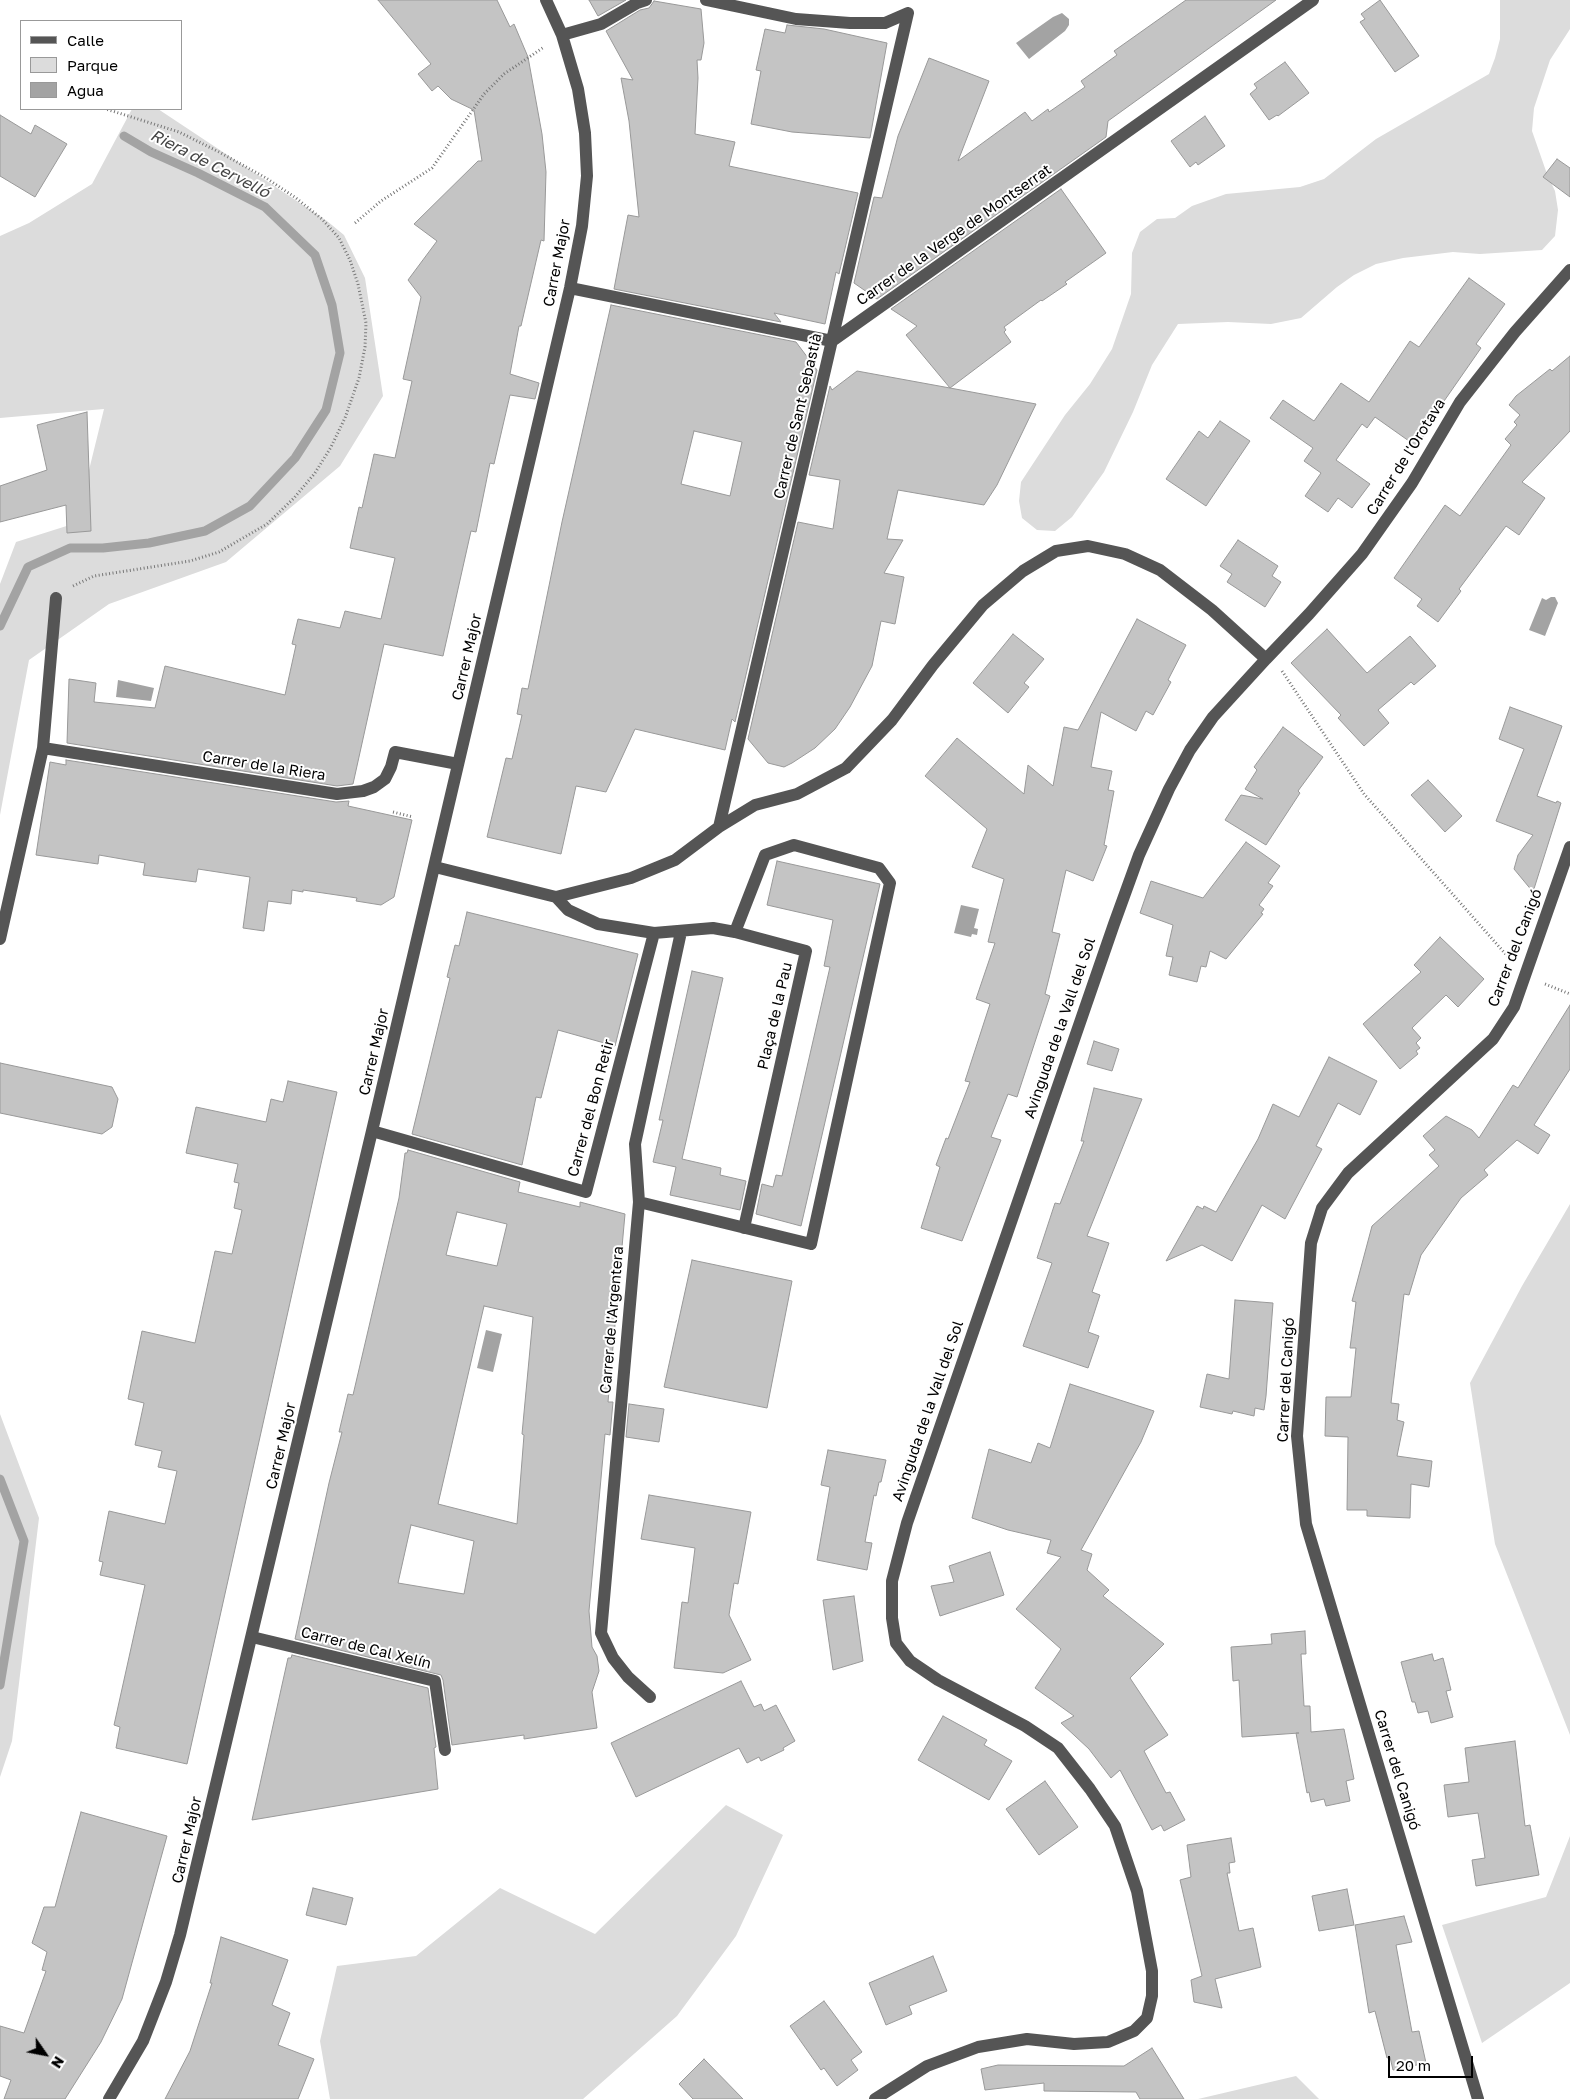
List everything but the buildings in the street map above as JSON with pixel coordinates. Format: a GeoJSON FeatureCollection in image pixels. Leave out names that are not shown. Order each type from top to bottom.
{"type":"FeatureCollection","features":[{"type":"Feature","properties":{"kind":"street","name":"Carrer Major"},"geometry":{"type":"LineString","coordinates":[[109,2099],[143,2041],[166,1982],[194,1882],[570,288],[582,226],[587,176],[585,133],[578,89],[562,35],[546,0]]}},
{"type":"Feature","properties":{"kind":"street"},"geometry":{"type":"LineString","coordinates":[[562,35],[601,24],[637,3],[646,0]]}},
{"type":"Feature","properties":{"kind":"street","name":"Carrer de Sant Sebastià"},"geometry":{"type":"LineString","coordinates":[[706,0],[796,19],[850,23],[885,23],[908,13],[719,827]]}},
{"type":"Feature","properties":{"kind":"street","name":"Carrer de la Verge de Montserrat"},"geometry":{"type":"LineString","coordinates":[[832,341],[1313,0]]}},
{"type":"Feature","properties":{"kind":"street","name":"Carrer de l'Orotava"},"geometry":{"type":"LineString","coordinates":[[1266,658],[1309,614],[1362,554],[1412,483],[1460,402],[1516,332],[1570,270]]}},
{"type":"Feature","properties":{"kind":"street"},"geometry":{"type":"LineString","coordinates":[[570,288],[832,341]]}},
{"type":"Feature","properties":{"kind":"street"},"geometry":{"type":"LineString","coordinates":[[434,867],[556,896],[631,878],[676,860],[719,827],[755,805],[797,794],[846,768],[892,720],[933,665],[983,605],[1023,571],[1056,551],[1088,546],[1125,554],[1160,570],[1212,610],[1266,658]]}},
{"type":"Feature","properties":{"kind":"street"},"geometry":{"type":"LineString","coordinates":[[0,938],[43,748],[56,598]]}},
{"type":"Feature","properties":{"kind":"street","name":"Avinguda de la Vall del Sol"},"geometry":{"type":"LineString","coordinates":[[875,2099],[927,2066],[978,2047],[1027,2039],[1074,2044],[1108,2042],[1134,2031],[1147,2018],[1152,1996],[1152,1971],[1137,1891],[1115,1826],[1090,1789],[1058,1748],[1025,1726],[938,1680],[910,1661],[896,1643],[892,1618],[892,1581],[907,1523],[1114,924],[1140,854],[1169,789],[1190,750],[1213,717],[1266,658]]}},
{"type":"Feature","properties":{"kind":"street","name":"Carrer de la Riera"},"geometry":{"type":"LineString","coordinates":[[43,748],[337,794],[363,791],[374,787],[385,779],[395,752],[458,764]]}},
{"type":"Feature","properties":{"kind":"street"},"geometry":{"type":"LineString","coordinates":[[639,1202],[811,1244],[890,883],[879,868],[794,845],[765,855],[735,932]]}},
{"type":"Feature","properties":{"kind":"street","name":"Carrer del Canigó"},"geometry":{"type":"LineString","coordinates":[[1478,2099],[1306,1524],[1298,1436],[1311,1243],[1322,1208],[1348,1173],[1493,1039],[1514,1007],[1570,848]]}},
{"type":"Feature","properties":{"kind":"street","name":"Plaça de la Pau"},"geometry":{"type":"LineString","coordinates":[[556,896],[568,910],[598,924],[654,934],[713,928],[806,951],[744,1228]]}},
{"type":"Feature","properties":{"kind":"street","name":"Carrer de l'Argentera"},"geometry":{"type":"LineString","coordinates":[[650,1697],[628,1677],[613,1658],[601,1633],[639,1202],[635,1144],[680,932]]}},
{"type":"Feature","properties":{"kind":"street","name":"Carrer del Bon Retir"},"geometry":{"type":"LineString","coordinates":[[372,1131],[586,1192],[654,934]]}},
{"type":"Feature","properties":{"kind":"street","name":"Carrer de Cal Xelín"},"geometry":{"type":"LineString","coordinates":[[252,1637],[435,1681],[446,1750]]}},
{"type":"Feature","properties":{"kind":"path"},"geometry":{"type":"LineString","coordinates":[[355,223],[381,201],[432,168],[484,94],[504,74],[562,35]]}},
{"type":"Feature","properties":{"kind":"path"},"geometry":{"type":"LineString","coordinates":[[56,598],[78,582],[94,576],[190,561],[219,552],[267,524],[294,498],[315,473],[331,447],[345,418],[365,347],[366,323],[358,284],[350,260],[339,238],[322,219],[266,178],[219,152],[179,132],[109,110]]}},
{"type":"Feature","properties":{"kind":"path"},"geometry":{"type":"LineString","coordinates":[[1266,658],[1285,672],[1364,794],[1524,976],[1570,994]]}},
{"type":"Feature","properties":{"kind":"path"},"geometry":{"type":"LineString","coordinates":[[393,812],[413,817]]}},
{"type":"Feature","properties":{"kind":"green space"},"geometry":{"type":"Polygon","coordinates":[[[1500,0],[1570,0],[1570,29],[1550,60],[1534,108],[1532,131],[1555,191],[1558,210],[1555,236],[1542,250],[1480,254],[1453,252],[1403,258],[1376,264],[1354,275],[1337,287],[1301,318],[1271,324],[1228,322],[1178,324],[1152,365],[1133,412],[1104,472],[1072,517],[1055,531],[1037,530],[1022,518],[1019,501],[1021,482],[1065,415],[1090,384],[1112,349],[1131,294],[1132,253],[1140,232],[1157,219],[1175,218],[1192,206],[1226,194],[1300,187],[1324,179],[1376,139],[1489,74],[1500,39],[1500,0]]]}},
{"type":"Feature","properties":{"kind":"green space"},"geometry":{"type":"Polygon","coordinates":[[[131,110],[160,110],[327,221],[344,235],[365,278],[383,396],[340,466],[226,562],[109,604],[29,660],[0,815],[0,584],[16,542],[76,523],[104,409],[0,418],[0,236],[29,223],[92,184],[131,110]]]}},
{"type":"Feature","properties":{"kind":"green space"},"geometry":{"type":"Polygon","coordinates":[[[1570,1204],[1570,1735],[1495,1544],[1470,1383],[1522,1286],[1570,1204]]]}},
{"type":"Feature","properties":{"kind":"green space"},"geometry":{"type":"Polygon","coordinates":[[[0,1414],[39,1518],[12,1741],[0,1777],[0,1414]]]}},
{"type":"Feature","properties":{"kind":"green space"},"geometry":{"type":"Polygon","coordinates":[[[726,1805],[783,1835],[736,1936],[677,2016],[583,2099],[330,2099],[320,2041],[337,1966],[416,1956],[500,1888],[595,1934],[726,1805]]]}},
{"type":"Feature","properties":{"kind":"green space"},"geometry":{"type":"Polygon","coordinates":[[[1570,1836],[1570,1983],[1482,2043],[1442,1925],[1546,1897],[1570,1836]]]}},
{"type":"Feature","properties":{"kind":"green space"},"geometry":{"type":"Polygon","coordinates":[[[1296,2076],[1319,2099],[1198,2099],[1296,2076]]]}},
{"type":"Feature","properties":{"kind":"water"},"geometry":{"type":"Polygon","coordinates":[[[1062,13],[1069,19],[1069,25],[1065,31],[1029,59],[1016,43],[1053,17],[1062,13]]]}},
{"type":"Feature","properties":{"kind":"water"},"geometry":{"type":"Polygon","coordinates":[[[1555,597],[1558,603],[1545,636],[1529,630],[1542,598],[1546,600],[1555,597]]]}},
{"type":"Feature","properties":{"kind":"water"},"geometry":{"type":"Polygon","coordinates":[[[118,680],[154,688],[151,701],[116,697],[118,680]]]}},
{"type":"Feature","properties":{"kind":"water"},"geometry":{"type":"Polygon","coordinates":[[[961,905],[979,909],[974,928],[978,929],[977,935],[972,934],[971,937],[954,933],[961,905]]]}},
{"type":"Feature","properties":{"kind":"water"},"geometry":{"type":"Polygon","coordinates":[[[486,1330],[502,1334],[493,1372],[477,1368],[486,1330]]]}},
{"type":"Feature","properties":{"kind":"waterway","name":"Riera de Cervelló"},"geometry":{"type":"LineString","coordinates":[[0,626],[28,567],[70,548],[103,548],[149,543],[205,531],[250,506],[295,458],[326,410],[340,353],[332,305],[315,255],[265,207],[198,173],[151,152],[124,136]]}},
{"type":"Feature","properties":{"kind":"waterway","name":"Riera de Cervelló"},"geometry":{"type":"LineString","coordinates":[[0,1479],[24,1541],[0,1685]]}}]}
